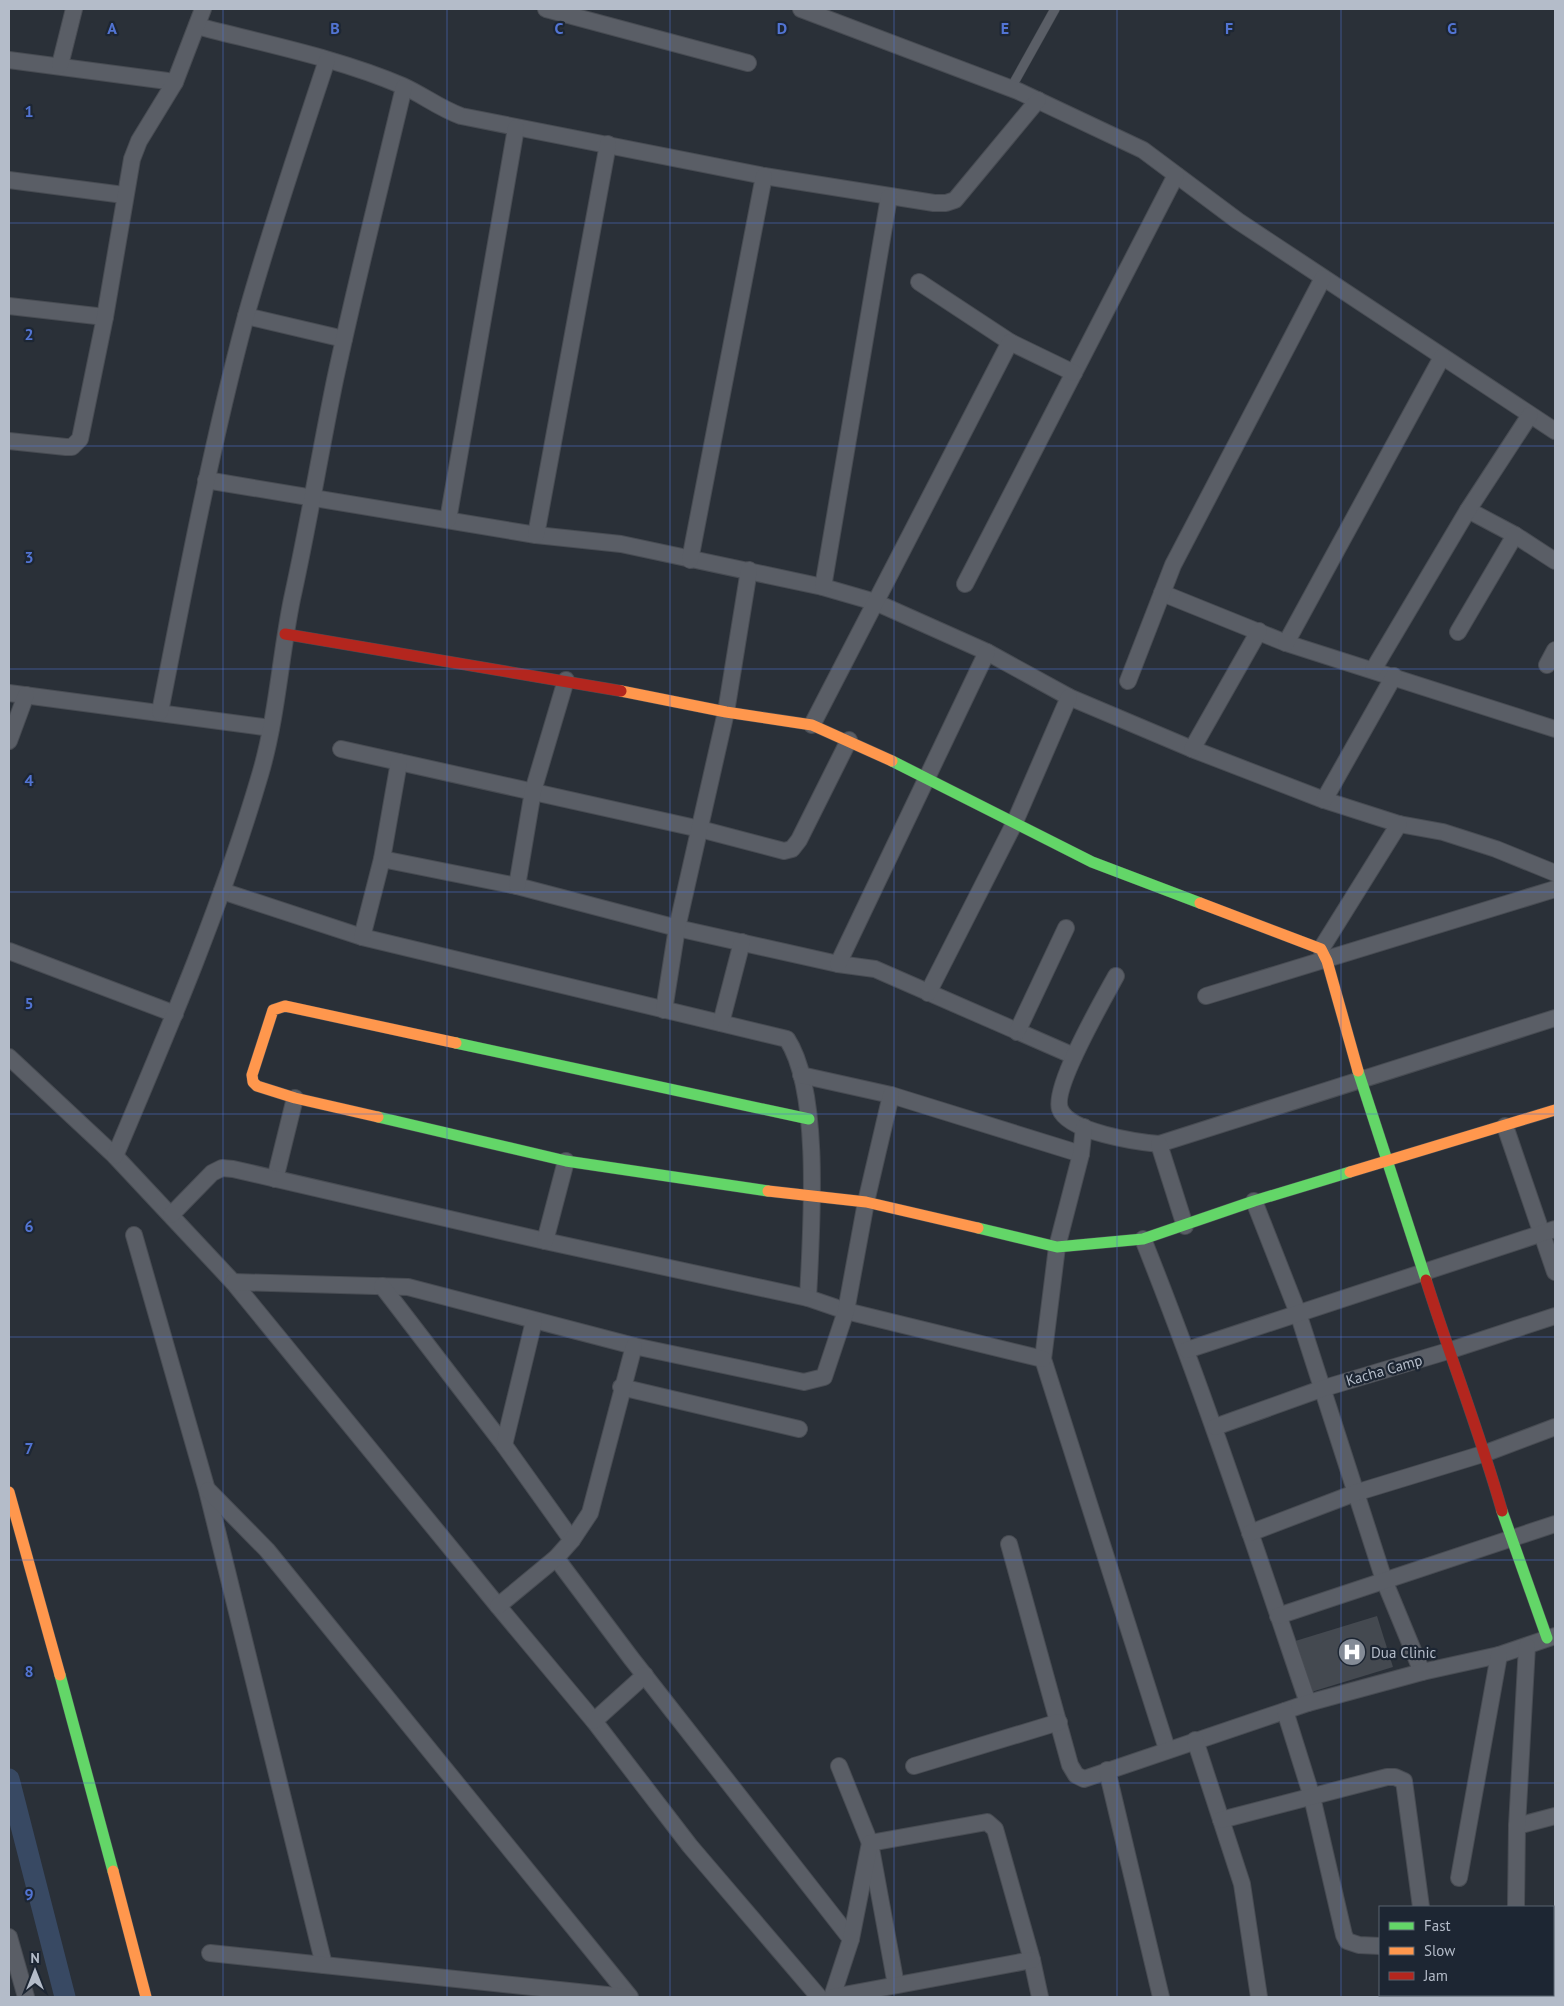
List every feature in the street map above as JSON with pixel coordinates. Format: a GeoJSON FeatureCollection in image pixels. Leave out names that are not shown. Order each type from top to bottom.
{"type":"FeatureCollection","features":[{"type":"Feature","properties":{"kind":"street"},"geometry":{"type":"LineString","coordinates":[[60,65],[74,9]]}},
{"type":"Feature","properties":{"kind":"street"},"geometry":{"type":"LineString","coordinates":[[9,441],[66,447],[77,444],[105,317],[124,195],[132,160],[139,141],[175,82],[203,9]]}},
{"type":"Feature","properties":{"kind":"street"},"geometry":{"type":"LineString","coordinates":[[546,9],[748,63]]}},
{"type":"Feature","properties":{"kind":"street"},"geometry":{"type":"LineString","coordinates":[[801,9],[1011,88],[1143,150],[1238,222],[1555,431]]}},
{"type":"Feature","properties":{"kind":"street"},"geometry":{"type":"LineString","coordinates":[[197,26],[327,60],[404,87],[441,109],[460,116],[764,176],[934,204],[946,204],[955,200],[1038,100]]}},
{"type":"Feature","properties":{"kind":"street"},"geometry":{"type":"LineString","coordinates":[[9,60],[60,65],[175,82]]}},
{"type":"Feature","properties":{"kind":"street"},"geometry":{"type":"LineString","coordinates":[[160,712],[206,480],[246,316],[284,190],[327,60]]}},
{"type":"Feature","properties":{"kind":"street"},"geometry":{"type":"LineString","coordinates":[[115,1156],[175,1014],[222,891],[260,774],[271,728],[285,634],[314,499],[344,339],[404,87]]}},
{"type":"Feature","properties":{"kind":"street"},"geometry":{"type":"LineString","coordinates":[[448,520],[516,128]]}},
{"type":"Feature","properties":{"kind":"street"},"geometry":{"type":"LineString","coordinates":[[536,535],[608,144]]}},
{"type":"Feature","properties":{"kind":"street"},"geometry":{"type":"LineString","coordinates":[[966,584],[1176,175]]}},
{"type":"Feature","properties":{"kind":"street"},"geometry":{"type":"LineString","coordinates":[[690,560],[764,176]]}},
{"type":"Feature","properties":{"kind":"street"},"geometry":{"type":"LineString","coordinates":[[9,180],[124,195]]}},
{"type":"Feature","properties":{"kind":"street"},"geometry":{"type":"LineString","coordinates":[[823,587],[889,197]]}},
{"type":"Feature","properties":{"kind":"street"},"geometry":{"type":"LineString","coordinates":[[1128,681],[1173,565],[1322,278]]}},
{"type":"Feature","properties":{"kind":"street"},"geometry":{"type":"LineString","coordinates":[[919,282],[1010,342],[1074,373]]}},
{"type":"Feature","properties":{"kind":"street"},"geometry":{"type":"LineString","coordinates":[[9,306],[105,317]]}},
{"type":"Feature","properties":{"kind":"street"},"geometry":{"type":"LineString","coordinates":[[246,316],[344,339]]}},
{"type":"Feature","properties":{"kind":"street"},"geometry":{"type":"LineString","coordinates":[[812,725],[1010,342]]}},
{"type":"Feature","properties":{"kind":"street"},"geometry":{"type":"LineString","coordinates":[[1286,643],[1442,357]]}},
{"type":"Feature","properties":{"kind":"street"},"geometry":{"type":"LineString","coordinates":[[1373,670],[1468,510],[1530,415]]}},
{"type":"Feature","properties":{"kind":"street"},"geometry":{"type":"LineString","coordinates":[[206,480],[536,535],[621,544],[690,560],[749,570],[823,587],[875,602],[987,652],[1069,697],[1192,749],[1324,800],[1399,824],[1443,832],[1496,849],[1555,873]]}},
{"type":"Feature","properties":{"kind":"street"},"geometry":{"type":"LineString","coordinates":[[1468,510],[1515,535],[1555,562]]}},
{"type":"Feature","properties":{"kind":"street"},"geometry":{"type":"LineString","coordinates":[[1458,632],[1515,535]]}},
{"type":"Feature","properties":{"kind":"street"},"geometry":{"type":"LineString","coordinates":[[664,1010],[677,928],[726,712],[749,570]]}},
{"type":"Feature","properties":{"kind":"street"},"geometry":{"type":"LineString","coordinates":[[1162,593],[1286,643],[1555,729]]}},
{"type":"Feature","properties":{"kind":"street"},"geometry":{"type":"LineString","coordinates":[[1192,749],[1259,631]]}},
{"type":"Feature","properties":{"kind":"street"},"geometry":{"type":"LineString","coordinates":[[285,634],[566,680],[726,712],[812,725],[849,740],[1092,862],[1324,955]]}},
{"type":"Feature","properties":{"kind":"street"},"geometry":{"type":"LineString","coordinates":[[1547,665],[1555,650]]}},
{"type":"Feature","properties":{"kind":"street"},"geometry":{"type":"LineString","coordinates":[[838,964],[987,652]]}},
{"type":"Feature","properties":{"kind":"street"},"geometry":{"type":"LineString","coordinates":[[1324,800],[1394,676]]}},
{"type":"Feature","properties":{"kind":"street"},"geometry":{"type":"LineString","coordinates":[[517,886],[534,791],[566,680]]}},
{"type":"Feature","properties":{"kind":"street"},"geometry":{"type":"LineString","coordinates":[[9,693],[271,728]]}},
{"type":"Feature","properties":{"kind":"street"},"geometry":{"type":"LineString","coordinates":[[9,741],[26,696]]}},
{"type":"Feature","properties":{"kind":"street"},"geometry":{"type":"LineString","coordinates":[[928,993],[1014,824],[1069,697]]}},
{"type":"Feature","properties":{"kind":"street"},"geometry":{"type":"LineString","coordinates":[[341,749],[700,829],[784,851],[792,849],[800,840],[849,740]]}},
{"type":"Feature","properties":{"kind":"street"},"geometry":{"type":"LineString","coordinates":[[362,937],[382,858],[399,762]]}},
{"type":"Feature","properties":{"kind":"street"},"geometry":{"type":"LineString","coordinates":[[1009,1544],[1070,1765],[1076,1775],[1084,1779],[1167,1749],[1308,1703],[1422,1672],[1499,1655],[1551,1637],[1510,1537],[1486,1453],[1448,1351],[1390,1161],[1361,1082],[1324,955],[1399,824]]}},
{"type":"Feature","properties":{"kind":"street"},"geometry":{"type":"LineString","coordinates":[[382,858],[517,886],[677,928],[838,964],[889,973],[928,993],[1074,1056]]}},
{"type":"Feature","properties":{"kind":"street"},"geometry":{"type":"LineString","coordinates":[[1206,996],[1324,955],[1555,889]]}},
{"type":"Feature","properties":{"kind":"street"},"geometry":{"type":"LineString","coordinates":[[222,891],[362,937],[786,1039],[793,1048],[801,1075],[809,1119],[812,1197],[808,1298]]}},
{"type":"Feature","properties":{"kind":"street"},"geometry":{"type":"LineString","coordinates":[[1017,1032],[1066,928]]}},
{"type":"Feature","properties":{"kind":"street"},"geometry":{"type":"LineString","coordinates":[[721,1022],[742,942]]}},
{"type":"Feature","properties":{"kind":"street"},"geometry":{"type":"LineString","coordinates":[[9,951],[175,1014]]}},
{"type":"Feature","properties":{"kind":"street"},"geometry":{"type":"LineString","coordinates":[[1116,976],[1074,1056],[1059,1100],[1060,1110],[1065,1116],[1084,1128],[1132,1142],[1159,1144],[1361,1082],[1555,1018]]}},
{"type":"Feature","properties":{"kind":"street"},"geometry":{"type":"LineString","coordinates":[[809,1119],[285,1006],[277,1007],[273,1010],[252,1075],[252,1082],[257,1086],[295,1098],[566,1161],[812,1197],[866,1202],[1057,1247],[1143,1239],[1254,1201],[1555,1110]]}},
{"type":"Feature","properties":{"kind":"street"},"geometry":{"type":"LineString","coordinates":[[9,1057],[115,1156],[233,1282],[498,1606],[594,1720],[690,1846],[819,1997]]}},
{"type":"Feature","properties":{"kind":"street"},"geometry":{"type":"LineString","coordinates":[[801,1075],[891,1095],[1081,1154]]}},
{"type":"Feature","properties":{"kind":"street"},"geometry":{"type":"LineString","coordinates":[[233,1282],[408,1287],[434,1292],[534,1321],[634,1346],[804,1382],[812,1382],[824,1377],[846,1310],[866,1202],[891,1095]]}},
{"type":"Feature","properties":{"kind":"street"},"geometry":{"type":"LineString","coordinates":[[275,1179],[295,1098]]}},
{"type":"Feature","properties":{"kind":"street"},"geometry":{"type":"LineString","coordinates":[[1505,1126],[1549,1231],[1555,1272]]}},
{"type":"Feature","properties":{"kind":"street"},"geometry":{"type":"LineString","coordinates":[[1084,1128],[1081,1154],[1057,1247],[1043,1359],[1167,1749]]}},
{"type":"Feature","properties":{"kind":"street"},"geometry":{"type":"LineString","coordinates":[[1159,1144],[1185,1226]]}},
{"type":"Feature","properties":{"kind":"street"},"geometry":{"type":"LineString","coordinates":[[545,1241],[566,1161]]}},
{"type":"Feature","properties":{"kind":"street"},"geometry":{"type":"LineString","coordinates":[[171,1215],[212,1173],[222,1168],[808,1298],[846,1310],[1043,1359]]}},
{"type":"Feature","properties":{"kind":"street"},"geometry":{"type":"LineString","coordinates":[[1254,1201],[1298,1314],[1384,1580],[1422,1672]]}},
{"type":"Feature","properties":{"kind":"street"},"geometry":{"type":"LineString","coordinates":[[1187,1350],[1549,1231]]}},
{"type":"Feature","properties":{"kind":"street"},"geometry":{"type":"LineString","coordinates":[[134,1235],[207,1490],[324,1965]]}},
{"type":"Feature","properties":{"kind":"street"},"geometry":{"type":"LineString","coordinates":[[1143,1239],[1215,1427],[1308,1703]]}},
{"type":"Feature","properties":{"kind":"street"},"geometry":{"type":"LineString","coordinates":[[382,1286],[504,1445],[572,1540]]}},
{"type":"Feature","properties":{"kind":"street","name":"Kacha Camp"},"geometry":{"type":"LineString","coordinates":[[1215,1427],[1321,1389],[1448,1351],[1555,1316]]}},
{"type":"Feature","properties":{"kind":"street"},"geometry":{"type":"LineString","coordinates":[[504,1445],[534,1321]]}},
{"type":"Feature","properties":{"kind":"street"},"geometry":{"type":"LineString","coordinates":[[498,1606],[556,1558],[572,1540],[590,1513],[621,1387],[634,1346]]}},
{"type":"Feature","properties":{"kind":"street"},"geometry":{"type":"LineString","coordinates":[[621,1387],[799,1429]]}},
{"type":"Feature","properties":{"kind":"street"},"geometry":{"type":"LineString","coordinates":[[1250,1533],[1355,1493],[1486,1453],[1555,1428]]}},
{"type":"Feature","properties":{"kind":"street"},"geometry":{"type":"LineString","coordinates":[[207,1490],[267,1550],[630,1997]]}},
{"type":"Feature","properties":{"kind":"street"},"geometry":{"type":"LineString","coordinates":[[9,1492],[106,1843],[146,1997]]}},
{"type":"Feature","properties":{"kind":"street"},"geometry":{"type":"LineString","coordinates":[[1278,1616],[1510,1537],[1555,1524]]}},
{"type":"Feature","properties":{"kind":"street"},"geometry":{"type":"LineString","coordinates":[[556,1558],[851,1939]]}},
{"type":"Feature","properties":{"kind":"street"},"geometry":{"type":"LineString","coordinates":[[1516,1906],[1517,1826],[1527,1646]]}},
{"type":"Feature","properties":{"kind":"street"},"geometry":{"type":"LineString","coordinates":[[1459,1878],[1499,1655]]}},
{"type":"Feature","properties":{"kind":"street"},"geometry":{"type":"LineString","coordinates":[[594,1720],[645,1675]]}},
{"type":"Feature","properties":{"kind":"street"},"geometry":{"type":"LineString","coordinates":[[1286,1711],[1312,1797],[1344,1935],[1347,1941],[1359,1945],[1379,1946]]}},
{"type":"Feature","properties":{"kind":"street"},"geometry":{"type":"LineString","coordinates":[[914,1766],[1059,1722]]}},
{"type":"Feature","properties":{"kind":"street"},"geometry":{"type":"LineString","coordinates":[[1195,1740],[1242,1884],[1259,1997]]}},
{"type":"Feature","properties":{"kind":"street"},"geometry":{"type":"LineString","coordinates":[[839,1766],[870,1843],[896,1985]]}},
{"type":"Feature","properties":{"kind":"street"},"geometry":{"type":"LineString","coordinates":[[1107,1770],[1161,1997]]}},
{"type":"Feature","properties":{"kind":"street"},"geometry":{"type":"LineString","coordinates":[[1222,1820],[1387,1777],[1395,1777],[1404,1781],[1421,1906]]}},
{"type":"Feature","properties":{"kind":"street"},"geometry":{"type":"LineString","coordinates":[[1517,1826],[1555,1816]]}},
{"type":"Feature","properties":{"kind":"street"},"geometry":{"type":"LineString","coordinates":[[870,1843],[987,1822],[995,1830],[1032,1960],[1040,1997]]}},
{"type":"Feature","properties":{"kind":"street"},"geometry":{"type":"LineString","coordinates":[[870,1843],[851,1939],[832,1997],[1032,1960]]}},
{"type":"Feature","properties":{"kind":"street"},"geometry":{"type":"LineString","coordinates":[[9,1937],[26,1997]]}},
{"type":"Feature","properties":{"kind":"street"},"geometry":{"type":"LineString","coordinates":[[210,1953],[626,1997]]}},
{"type":"Feature","properties":{"kind":"lane"},"geometry":{"type":"LineString","coordinates":[[1011,88],[1055,9]]}},
{"type":"Feature","properties":{"kind":"building"},"geometry":{"type":"Polygon","coordinates":[[[1377,1616],[1393,1667],[1308,1693],[1292,1642],[1377,1616]]]}},
{"type":"Feature","properties":{"kind":"waterway"},"geometry":{"type":"LineString","coordinates":[[9,1779],[65,1997]]}},
{"type":"Feature","properties":{"kind":"traffic: fast"},"geometry":{"type":"LineString","coordinates":[[892,761],[1092,862],[1200,903]]}},
{"type":"Feature","properties":{"kind":"traffic: fast"},"geometry":{"type":"LineString","coordinates":[[456,1043],[809,1119]]}},
{"type":"Feature","properties":{"kind":"traffic: fast"},"geometry":{"type":"LineString","coordinates":[[1358,1071],[1426,1280]]}},
{"type":"Feature","properties":{"kind":"traffic: fast"},"geometry":{"type":"LineString","coordinates":[[378,1117],[566,1161],[768,1191]]}},
{"type":"Feature","properties":{"kind":"traffic: fast"},"geometry":{"type":"LineString","coordinates":[[978,1228],[1057,1247],[1143,1239],[1254,1201],[1350,1172]]}},
{"type":"Feature","properties":{"kind":"traffic: fast"},"geometry":{"type":"LineString","coordinates":[[1502,1511],[1547,1638]]}},
{"type":"Feature","properties":{"kind":"traffic: fast"},"geometry":{"type":"LineString","coordinates":[[60,1675],[113,1871]]}},
{"type":"Feature","properties":{"kind":"traffic: slow"},"geometry":{"type":"LineString","coordinates":[[621,691],[726,712],[812,725],[892,761]]}},
{"type":"Feature","properties":{"kind":"traffic: slow"},"geometry":{"type":"LineString","coordinates":[[1200,903],[1321,949],[1327,961],[1358,1071]]}},
{"type":"Feature","properties":{"kind":"traffic: slow"},"geometry":{"type":"LineString","coordinates":[[378,1117],[295,1098],[257,1086],[253,1082],[252,1075],[273,1010],[285,1006],[456,1043]]}},
{"type":"Feature","properties":{"kind":"traffic: slow"},"geometry":{"type":"LineString","coordinates":[[1350,1172],[1555,1110]]}},
{"type":"Feature","properties":{"kind":"traffic: slow"},"geometry":{"type":"LineString","coordinates":[[768,1191],[866,1202],[978,1228]]}},
{"type":"Feature","properties":{"kind":"traffic: slow"},"geometry":{"type":"LineString","coordinates":[[9,1492],[60,1675]]}},
{"type":"Feature","properties":{"kind":"traffic: slow"},"geometry":{"type":"LineString","coordinates":[[113,1871],[146,1997]]}},
{"type":"Feature","properties":{"kind":"traffic: jam"},"geometry":{"type":"LineString","coordinates":[[285,634],[621,691]]}},
{"type":"Feature","properties":{"kind":"traffic: jam"},"geometry":{"type":"LineString","coordinates":[[1426,1280],[1502,1511]]}},
{"type":"Feature","properties":{"kind":"place","name":"Dua Clinic"},"geometry":{"type":"Point","coordinates":[1352,1652]}}]}
